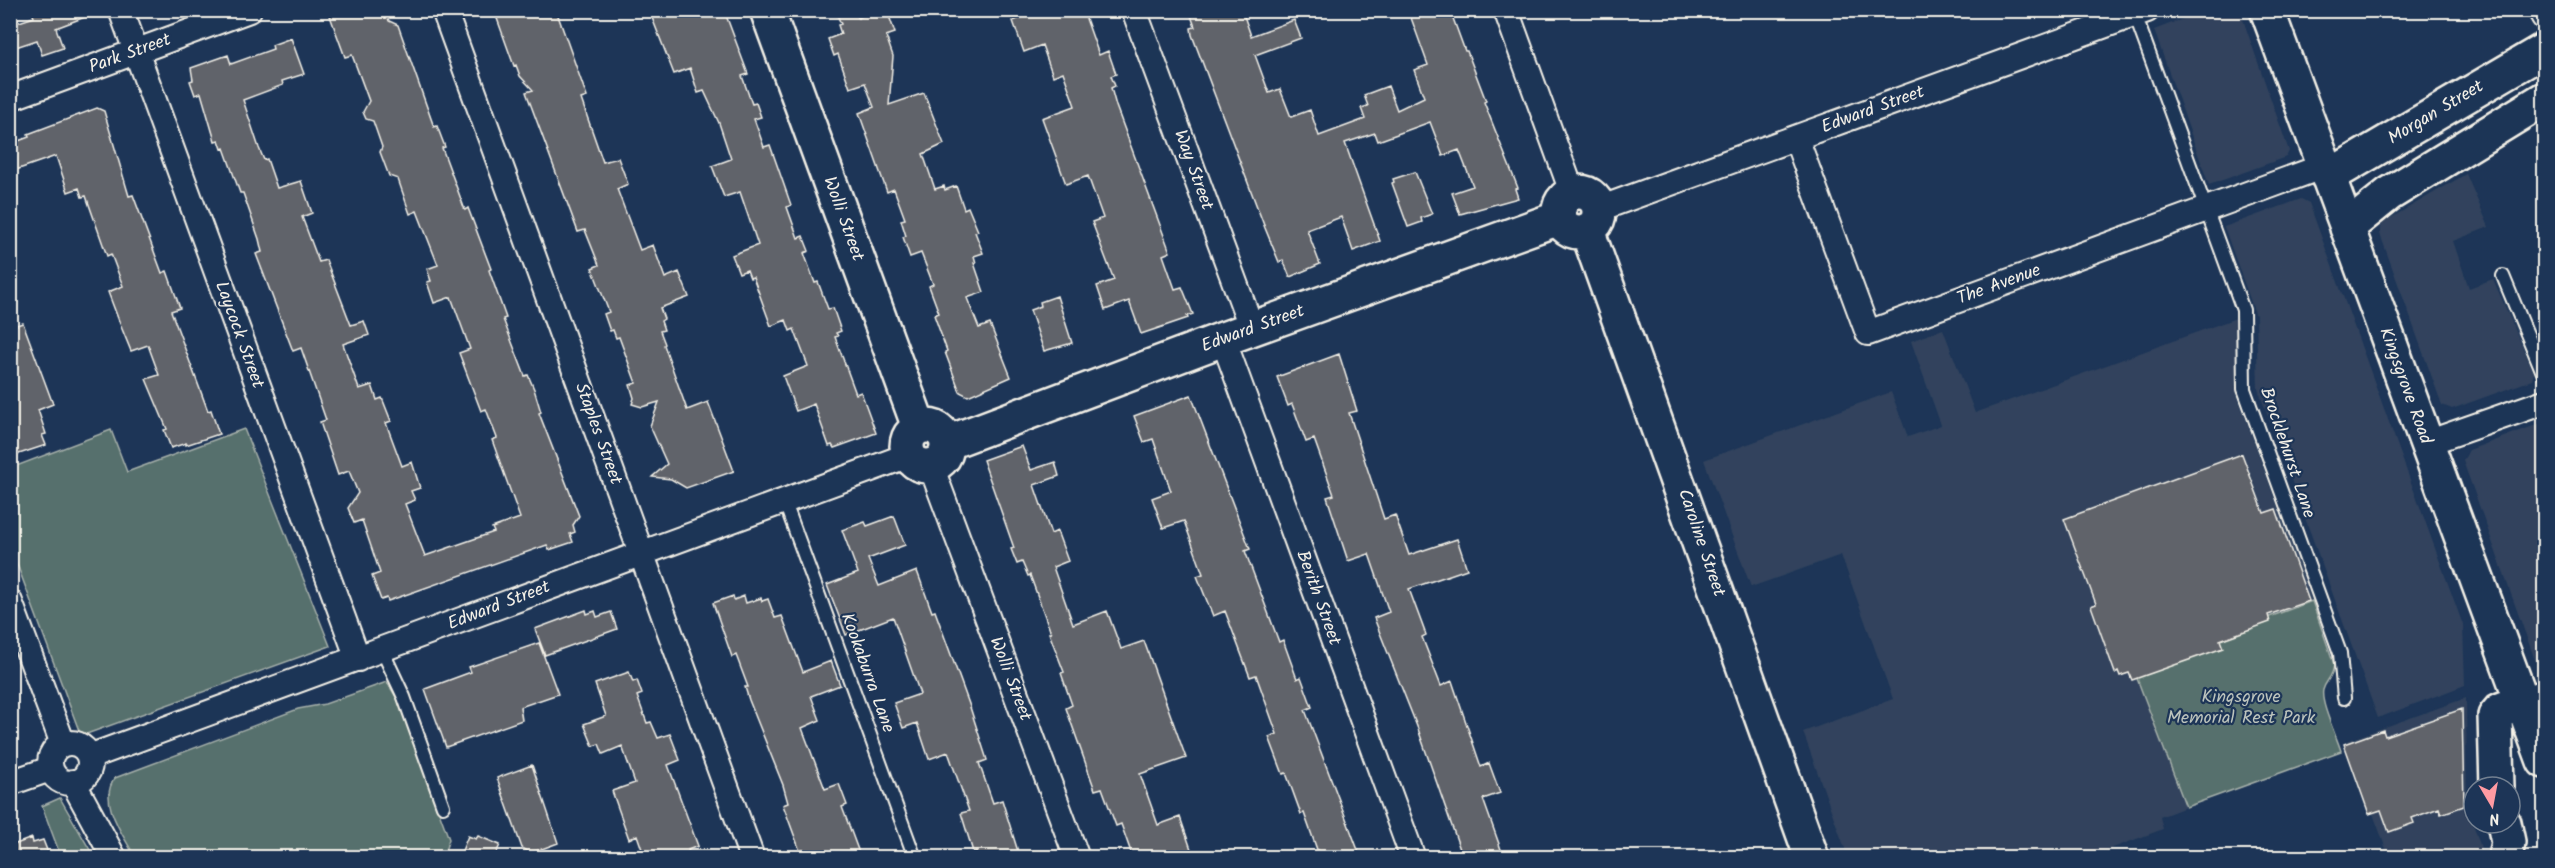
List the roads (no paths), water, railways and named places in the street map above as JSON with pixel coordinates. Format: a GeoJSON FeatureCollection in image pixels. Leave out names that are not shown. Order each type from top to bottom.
{"type":"FeatureCollection","features":[{"type":"Feature","properties":{"kind":"street","name":"Laycock Street"},"geometry":{"type":"LineString","coordinates":[[121,10],[358,659]]}},
{"type":"Feature","properties":{"kind":"street","name":"Park Street"},"geometry":{"type":"LineString","coordinates":[[10,98],[249,10]]}},
{"type":"Feature","properties":{"kind":"street","name":"Staples Street"},"geometry":{"type":"LineString","coordinates":[[444,10],[752,858]]}},
{"type":"Feature","properties":{"kind":"street","name":"Wolli Street"},"geometry":{"type":"LineString","coordinates":[[767,10],[1077,858]]}},
{"type":"Feature","properties":{"kind":"street","name":"Way Street"},"geometry":{"type":"LineString","coordinates":[[1134,10],[1238,334]]}},
{"type":"Feature","properties":{"kind":"street","name":"Caroline Street"},"geometry":{"type":"LineString","coordinates":[[1506,10],[1680,484],[1812,858]]}},
{"type":"Feature","properties":{"kind":"street","name":"Kingsgrove Road"},"geometry":{"type":"LineString","coordinates":[[2267,10],[2427,443],[2534,697],[2544,760]]}},
{"type":"Feature","properties":{"kind":"street"},"geometry":{"type":"LineString","coordinates":[[2540,10],[2544,17]]}},
{"type":"Feature","properties":{"kind":"street","name":"Edward Street"},"geometry":{"type":"LineString","coordinates":[[89,757],[1238,334],[1579,212],[1796,138],[2141,13]]}},
{"type":"Feature","properties":{"kind":"street","name":"Morgan Street"},"geometry":{"type":"LineString","coordinates":[[2326,172],[2544,50]]}},
{"type":"Feature","properties":{"kind":"street"},"geometry":{"type":"LineString","coordinates":[[2347,228],[2389,194],[2544,99]]}},
{"type":"Feature","properties":{"kind":"street","name":"The Avenue"},"geometry":{"type":"LineString","coordinates":[[1796,138],[1868,333],[2206,209],[2326,172]]}},
{"type":"Feature","properties":{"kind":"street","name":"Berith Street"},"geometry":{"type":"LineString","coordinates":[[1238,334],[1413,858]]}},
{"type":"Feature","properties":{"kind":"street"},"geometry":{"type":"LineString","coordinates":[[2427,443],[2544,402]]}},
{"type":"Feature","properties":{"kind":"street"},"geometry":{"type":"LineString","coordinates":[[10,602],[63,744]]}},
{"type":"Feature","properties":{"kind":"street"},"geometry":{"type":"LineString","coordinates":[[2496,775],[2495,716],[2500,710],[2534,697]]}},
{"type":"Feature","properties":{"kind":"street"},"geometry":{"type":"LineString","coordinates":[[76,743],[89,757],[89,770],[85,776],[73,782],[67,783],[57,778],[51,769],[52,754],[63,744],[76,743]]}},
{"type":"Feature","properties":{"kind":"street"},"geometry":{"type":"LineString","coordinates":[[2501,775],[2503,771],[2516,764],[2532,767],[2544,775]]}},
{"type":"Feature","properties":{"kind":"street"},"geometry":{"type":"LineString","coordinates":[[10,783],[51,769]]}},
{"type":"Feature","properties":{"kind":"street"},"geometry":{"type":"LineString","coordinates":[[73,782],[114,858]]}},
{"type":"Feature","properties":{"kind":"street"},"geometry":{"type":"LineString","coordinates":[[2505,858],[2507,835]]}},
{"type":"Feature","properties":{"kind":"lane","name":"Brocklehurst Lane"},"geometry":{"type":"LineString","coordinates":[[2141,13],[2206,209],[2243,310],[2244,389],[2340,653],[2344,698]]}},
{"type":"Feature","properties":{"kind":"lane"},"geometry":{"type":"LineString","coordinates":[[2504,276],[2544,375]]}},
{"type":"Feature","properties":{"kind":"lane","name":"Kookaburra Lane"},"geometry":{"type":"LineString","coordinates":[[784,500],[915,858]]}},
{"type":"Feature","properties":{"kind":"lane"},"geometry":{"type":"LineString","coordinates":[[382,650],[404,698],[443,806]]}},
{"type":"Feature","properties":{"kind":"park label","name":"Kingsgrove Memorial Rest Park"},"geometry":{"type":"Point","coordinates":[2241,707]}}]}
